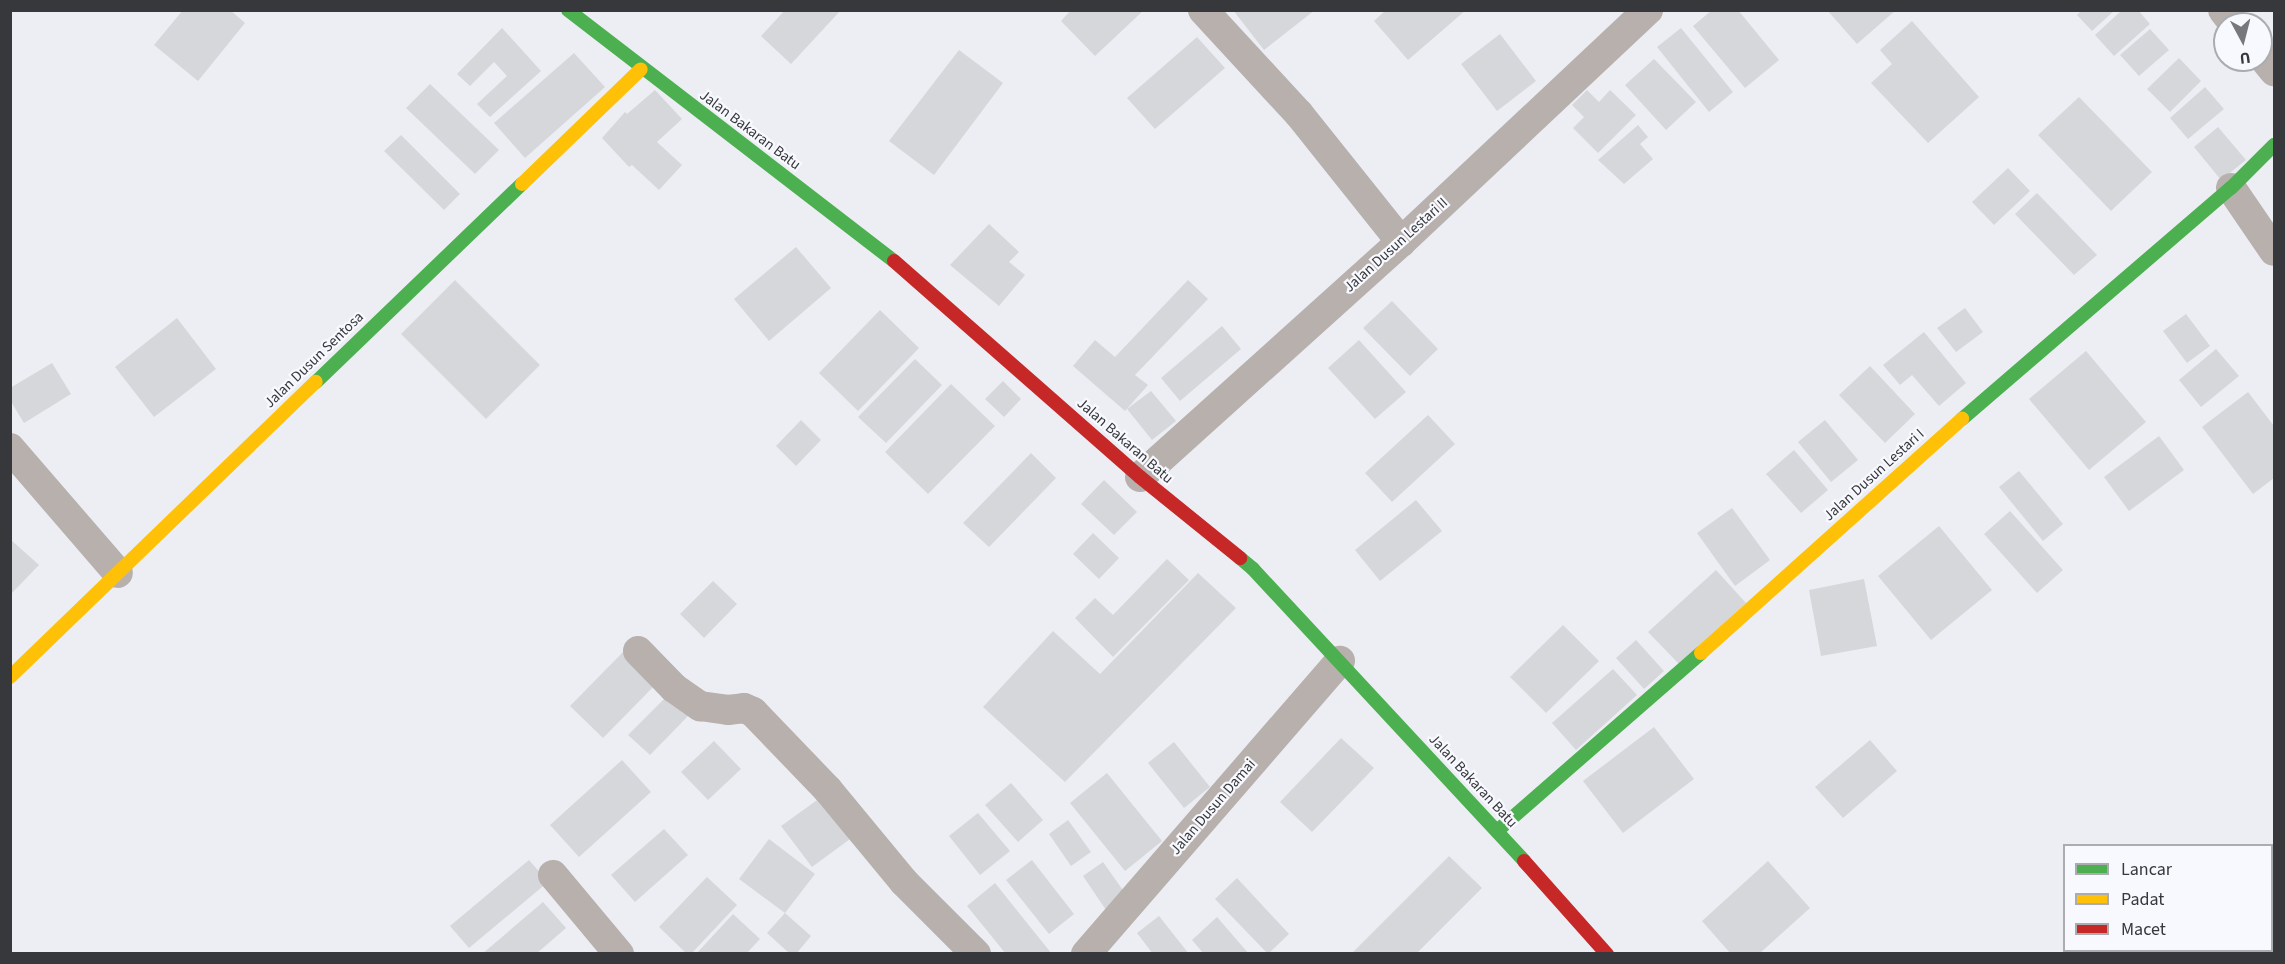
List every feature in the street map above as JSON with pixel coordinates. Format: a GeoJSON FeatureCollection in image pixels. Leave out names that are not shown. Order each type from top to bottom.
{"type":"FeatureCollection","features":[{"type":"Feature","properties":{"kind":"main road","name":"Jalan Bakaran Batu"},"geometry":{"type":"LineString","coordinates":[[568,10],[641,69],[888,256],[1140,477],[1253,568],[1497,831],[1607,954]]}},
{"type":"Feature","properties":{"kind":"main road","name":"Jalan Dusun Sentosa"},"geometry":{"type":"LineString","coordinates":[[10,677],[641,69]]}},
{"type":"Feature","properties":{"kind":"main road","name":"Jalan Dusun Lestari I"},"geometry":{"type":"LineString","coordinates":[[1497,831],[1796,569],[1988,394],[2230,188],[2274,145]]}},
{"type":"Feature","properties":{"kind":"street"},"geometry":{"type":"LineString","coordinates":[[1203,10],[1299,114],[1401,242]]}},
{"type":"Feature","properties":{"kind":"street","name":"Jalan Dusun Lestari II"},"geometry":{"type":"LineString","coordinates":[[1140,477],[1401,242],[1648,10]]}},
{"type":"Feature","properties":{"kind":"street"},"geometry":{"type":"LineString","coordinates":[[2230,188],[2274,250]]}},
{"type":"Feature","properties":{"kind":"street"},"geometry":{"type":"LineString","coordinates":[[10,448],[118,573]]}},
{"type":"Feature","properties":{"kind":"street"},"geometry":{"type":"LineString","coordinates":[[638,651],[674,688],[700,705],[728,710],[744,708],[753,712],[828,790],[904,882],[976,954]]}},
{"type":"Feature","properties":{"kind":"street","name":"Jalan Dusun Damai"},"geometry":{"type":"LineString","coordinates":[[1086,954],[1340,662]]}},
{"type":"Feature","properties":{"kind":"street"},"geometry":{"type":"LineString","coordinates":[[553,875],[619,954]]}},
{"type":"Feature","properties":{"kind":"building"},"geometry":{"type":"Polygon","coordinates":[[[183,10],[230,10],[245,23],[198,81],[154,45],[183,10]]]}},
{"type":"Feature","properties":{"kind":"building"},"geometry":{"type":"Polygon","coordinates":[[[785,10],[841,10],[791,64],[761,36],[785,10]]]}},
{"type":"Feature","properties":{"kind":"building"},"geometry":{"type":"Polygon","coordinates":[[[1071,10],[1144,10],[1095,56],[1061,21],[1071,10]]]}},
{"type":"Feature","properties":{"kind":"building"},"geometry":{"type":"Polygon","coordinates":[[[1233,10],[1315,10],[1264,50],[1233,10]]]}},
{"type":"Feature","properties":{"kind":"building"},"geometry":{"type":"Polygon","coordinates":[[[1386,10],[1466,10],[1408,60],[1374,21],[1386,10]]]}},
{"type":"Feature","properties":{"kind":"building"},"geometry":{"type":"Polygon","coordinates":[[[1712,10],[1738,10],[1779,60],[1745,88],[1693,26],[1712,10]]]}},
{"type":"Feature","properties":{"kind":"building"},"geometry":{"type":"Polygon","coordinates":[[[1827,10],[1896,10],[1857,44],[1827,10]]]}},
{"type":"Feature","properties":{"kind":"building"},"geometry":{"type":"Polygon","coordinates":[[[2082,10],[2115,10],[2092,31],[2077,15],[2082,10]]]}},
{"type":"Feature","properties":{"kind":"building"},"geometry":{"type":"Polygon","coordinates":[[[2122,10],[2138,10],[2150,24],[2114,56],[2095,35],[2122,10]]]}},
{"type":"Feature","properties":{"kind":"building"},"geometry":{"type":"Polygon","coordinates":[[[1912,21],[1979,97],[1928,143],[1871,83],[1892,64],[1880,50],[1912,21]]]}},
{"type":"Feature","properties":{"kind":"building"},"geometry":{"type":"Polygon","coordinates":[[[502,28],[541,71],[490,117],[477,104],[507,76],[494,62],[470,86],[457,74],[502,28]]]}},
{"type":"Feature","properties":{"kind":"building"},"geometry":{"type":"Polygon","coordinates":[[[1681,28],[1733,92],[1709,112],[1657,47],[1681,28]]]}},
{"type":"Feature","properties":{"kind":"building"},"geometry":{"type":"Polygon","coordinates":[[[2150,29],[2169,50],[2139,76],[2120,55],[2150,29]]]}},
{"type":"Feature","properties":{"kind":"building"},"geometry":{"type":"Polygon","coordinates":[[[1500,34],[1536,81],[1497,111],[1461,64],[1500,34]]]}},
{"type":"Feature","properties":{"kind":"building"},"geometry":{"type":"Polygon","coordinates":[[[1197,37],[1225,68],[1155,129],[1127,98],[1197,37]]]}},
{"type":"Feature","properties":{"kind":"building"},"geometry":{"type":"Polygon","coordinates":[[[959,50],[1003,83],[934,175],[889,141],[959,50]]]}},
{"type":"Feature","properties":{"kind":"building"},"geometry":{"type":"Polygon","coordinates":[[[574,53],[605,87],[525,158],[494,123],[574,53]]]}},
{"type":"Feature","properties":{"kind":"building"},"geometry":{"type":"Polygon","coordinates":[[[2179,58],[2201,81],[2170,112],[2147,89],[2179,58]]]}},
{"type":"Feature","properties":{"kind":"building"},"geometry":{"type":"Polygon","coordinates":[[[1654,59],[1696,102],[1666,130],[1625,85],[1654,59]]]}},
{"type":"Feature","properties":{"kind":"building"},"geometry":{"type":"Polygon","coordinates":[[[430,84],[499,150],[475,174],[406,108],[430,84]]]}},
{"type":"Feature","properties":{"kind":"building"},"geometry":{"type":"Polygon","coordinates":[[[2205,87],[2224,109],[2188,139],[2170,118],[2205,87]]]}},
{"type":"Feature","properties":{"kind":"building"},"geometry":{"type":"Polygon","coordinates":[[[655,90],[682,119],[657,142],[682,165],[659,190],[632,165],[629,167],[602,138],[625,112],[627,114],[655,90]]]}},
{"type":"Feature","properties":{"kind":"building"},"geometry":{"type":"Polygon","coordinates":[[[1587,90],[1599,102],[1610,90],[1636,115],[1598,153],[1573,128],[1584,117],[1572,105],[1587,90]]]}},
{"type":"Feature","properties":{"kind":"building"},"geometry":{"type":"Polygon","coordinates":[[[2079,97],[2152,172],[2111,211],[2038,135],[2079,97]]]}},
{"type":"Feature","properties":{"kind":"building"},"geometry":{"type":"Polygon","coordinates":[[[1638,125],[1648,137],[1640,144],[1653,159],[1624,184],[1598,160],[1638,125]]]}},
{"type":"Feature","properties":{"kind":"building"},"geometry":{"type":"Polygon","coordinates":[[[2218,127],[2246,160],[2221,180],[2194,147],[2218,127]]]}},
{"type":"Feature","properties":{"kind":"building"},"geometry":{"type":"Polygon","coordinates":[[[401,135],[460,194],[444,210],[384,151],[401,135]]]}},
{"type":"Feature","properties":{"kind":"building"},"geometry":{"type":"Polygon","coordinates":[[[2008,168],[2030,191],[1994,225],[1972,202],[2008,168]]]}},
{"type":"Feature","properties":{"kind":"building"},"geometry":{"type":"Polygon","coordinates":[[[2037,193],[2097,255],[2074,275],[2015,214],[2037,193]]]}},
{"type":"Feature","properties":{"kind":"building"},"geometry":{"type":"Polygon","coordinates":[[[989,224],[1019,252],[1009,262],[1025,275],[999,306],[950,265],[989,224]]]}},
{"type":"Feature","properties":{"kind":"building"},"geometry":{"type":"Polygon","coordinates":[[[796,247],[831,288],[769,341],[734,299],[796,247]]]}},
{"type":"Feature","properties":{"kind":"building"},"geometry":{"type":"Polygon","coordinates":[[[455,280],[540,365],[486,419],[401,334],[455,280]]]}},
{"type":"Feature","properties":{"kind":"building"},"geometry":{"type":"Polygon","coordinates":[[[1188,280],[1208,299],[1135,375],[1148,385],[1125,411],[1073,366],[1095,340],[1115,357],[1188,280]]]}},
{"type":"Feature","properties":{"kind":"building"},"geometry":{"type":"Polygon","coordinates":[[[1392,301],[1438,349],[1410,376],[1363,328],[1392,301]]]}},
{"type":"Feature","properties":{"kind":"building"},"geometry":{"type":"Polygon","coordinates":[[[1965,308],[1983,332],[1956,352],[1937,328],[1965,308]]]}},
{"type":"Feature","properties":{"kind":"building"},"geometry":{"type":"Polygon","coordinates":[[[880,310],[919,348],[858,411],[819,373],[880,310]]]}},
{"type":"Feature","properties":{"kind":"building"},"geometry":{"type":"Polygon","coordinates":[[[2186,314],[2210,346],[2187,363],[2163,331],[2186,314]]]}},
{"type":"Feature","properties":{"kind":"building"},"geometry":{"type":"Polygon","coordinates":[[[177,318],[216,369],[154,417],[115,367],[177,318]]]}},
{"type":"Feature","properties":{"kind":"building"},"geometry":{"type":"Polygon","coordinates":[[[1222,326],[1241,349],[1180,401],[1161,378],[1222,326]]]}},
{"type":"Feature","properties":{"kind":"building"},"geometry":{"type":"Polygon","coordinates":[[[1924,332],[1966,383],[1939,406],[1912,375],[1900,385],[1883,365],[1924,332]]]}},
{"type":"Feature","properties":{"kind":"building"},"geometry":{"type":"Polygon","coordinates":[[[1359,340],[1406,392],[1375,419],[1328,368],[1359,340]]]}},
{"type":"Feature","properties":{"kind":"building"},"geometry":{"type":"Polygon","coordinates":[[[2216,349],[2239,376],[2201,407],[2179,380],[2216,349]]]}},
{"type":"Feature","properties":{"kind":"building"},"geometry":{"type":"Polygon","coordinates":[[[2086,351],[2146,422],[2089,470],[2029,399],[2086,351]]]}},
{"type":"Feature","properties":{"kind":"building"},"geometry":{"type":"Polygon","coordinates":[[[915,359],[942,385],[886,443],[858,417],[915,359]]]}},
{"type":"Feature","properties":{"kind":"building"},"geometry":{"type":"Polygon","coordinates":[[[52,363],[71,394],[24,423],[10,400],[10,388],[52,363]]]}},
{"type":"Feature","properties":{"kind":"building"},"geometry":{"type":"Polygon","coordinates":[[[1870,366],[1915,414],[1885,443],[1839,395],[1870,366]]]}},
{"type":"Feature","properties":{"kind":"building"},"geometry":{"type":"Polygon","coordinates":[[[1003,381],[1021,399],[1004,417],[985,399],[1003,381]]]}},
{"type":"Feature","properties":{"kind":"building"},"geometry":{"type":"Polygon","coordinates":[[[951,384],[995,426],[928,494],[885,452],[951,384]]]}},
{"type":"Feature","properties":{"kind":"building"},"geometry":{"type":"Polygon","coordinates":[[[1151,391],[1176,421],[1152,440],[1127,409],[1151,391]]]}},
{"type":"Feature","properties":{"kind":"building"},"geometry":{"type":"Polygon","coordinates":[[[2248,392],[2274,426],[2274,478],[2253,494],[2202,427],[2248,392]]]}},
{"type":"Feature","properties":{"kind":"building"},"geometry":{"type":"Polygon","coordinates":[[[1428,415],[1455,444],[1392,502],[1365,473],[1428,415]]]}},
{"type":"Feature","properties":{"kind":"building"},"geometry":{"type":"Polygon","coordinates":[[[801,420],[821,440],[796,466],[776,446],[801,420]]]}},
{"type":"Feature","properties":{"kind":"building"},"geometry":{"type":"Polygon","coordinates":[[[1825,420],[1858,460],[1831,482],[1798,442],[1825,420]]]}},
{"type":"Feature","properties":{"kind":"building"},"geometry":{"type":"Polygon","coordinates":[[[2159,436],[2184,470],[2129,511],[2104,477],[2159,436]]]}},
{"type":"Feature","properties":{"kind":"building"},"geometry":{"type":"Polygon","coordinates":[[[1794,450],[1828,490],[1801,513],[1766,474],[1794,450]]]}},
{"type":"Feature","properties":{"kind":"building"},"geometry":{"type":"Polygon","coordinates":[[[1031,453],[1056,478],[989,547],[963,523],[1031,453]]]}},
{"type":"Feature","properties":{"kind":"building"},"geometry":{"type":"Polygon","coordinates":[[[2019,471],[2063,524],[2043,541],[1999,487],[2019,471]]]}},
{"type":"Feature","properties":{"kind":"building"},"geometry":{"type":"Polygon","coordinates":[[[1104,480],[1137,512],[1114,535],[1081,504],[1104,480]]]}},
{"type":"Feature","properties":{"kind":"building"},"geometry":{"type":"Polygon","coordinates":[[[1416,500],[1442,531],[1380,581],[1355,550],[1416,500]]]}},
{"type":"Feature","properties":{"kind":"building"},"geometry":{"type":"Polygon","coordinates":[[[1732,508],[1770,560],[1735,586],[1697,533],[1732,508]]]}},
{"type":"Feature","properties":{"kind":"building"},"geometry":{"type":"Polygon","coordinates":[[[2010,511],[2063,570],[2037,593],[1984,534],[2010,511]]]}},
{"type":"Feature","properties":{"kind":"building"},"geometry":{"type":"Polygon","coordinates":[[[1939,526],[1992,590],[1931,640],[1878,576],[1939,526]]]}},
{"type":"Feature","properties":{"kind":"building"},"geometry":{"type":"Polygon","coordinates":[[[1093,533],[1119,558],[1099,579],[1073,554],[1093,533]]]}},
{"type":"Feature","properties":{"kind":"building"},"geometry":{"type":"Polygon","coordinates":[[[10,539],[39,565],[10,595],[10,539]]]}},
{"type":"Feature","properties":{"kind":"building"},"geometry":{"type":"Polygon","coordinates":[[[1167,559],[1189,580],[1113,657],[1075,618],[1095,598],[1113,615],[1167,559]]]}},
{"type":"Feature","properties":{"kind":"building"},"geometry":{"type":"Polygon","coordinates":[[[1716,570],[1746,603],[1679,664],[1648,632],[1716,570]]]}},
{"type":"Feature","properties":{"kind":"building"},"geometry":{"type":"Polygon","coordinates":[[[1198,573],[1236,608],[1065,782],[983,707],[1053,631],[1100,674],[1198,573]]]}},
{"type":"Feature","properties":{"kind":"building"},"geometry":{"type":"Polygon","coordinates":[[[1864,579],[1877,646],[1821,656],[1809,590],[1864,579]]]}},
{"type":"Feature","properties":{"kind":"building"},"geometry":{"type":"Polygon","coordinates":[[[713,581],[737,604],[704,638],[680,614],[713,581]]]}},
{"type":"Feature","properties":{"kind":"building"},"geometry":{"type":"Polygon","coordinates":[[[1563,625],[1599,661],[1546,713],[1510,677],[1563,625]]]}},
{"type":"Feature","properties":{"kind":"building"},"geometry":{"type":"Polygon","coordinates":[[[1636,640],[1664,671],[1644,689],[1616,658],[1636,640]]]}},
{"type":"Feature","properties":{"kind":"building"},"geometry":{"type":"Polygon","coordinates":[[[626,649],[659,681],[603,738],[570,706],[626,649]]]}},
{"type":"Feature","properties":{"kind":"building"},"geometry":{"type":"Polygon","coordinates":[[[1613,669],[1637,695],[1576,750],[1552,723],[1613,669]]]}},
{"type":"Feature","properties":{"kind":"building"},"geometry":{"type":"Polygon","coordinates":[[[670,693],[691,713],[650,755],[628,735],[670,693]]]}},
{"type":"Feature","properties":{"kind":"building"},"geometry":{"type":"Polygon","coordinates":[[[1654,727],[1694,779],[1623,833],[1583,781],[1654,727]]]}},
{"type":"Feature","properties":{"kind":"building"},"geometry":{"type":"Polygon","coordinates":[[[1341,738],[1374,768],[1312,832],[1280,802],[1341,738]]]}},
{"type":"Feature","properties":{"kind":"building"},"geometry":{"type":"Polygon","coordinates":[[[1870,740],[1897,771],[1843,818],[1815,787],[1870,740]]]}},
{"type":"Feature","properties":{"kind":"building"},"geometry":{"type":"Polygon","coordinates":[[[714,741],[741,769],[708,800],[681,772],[714,741]]]}},
{"type":"Feature","properties":{"kind":"building"},"geometry":{"type":"Polygon","coordinates":[[[1174,742],[1210,787],[1184,808],[1148,763],[1174,742]]]}},
{"type":"Feature","properties":{"kind":"building"},"geometry":{"type":"Polygon","coordinates":[[[622,760],[651,792],[579,857],[550,825],[622,760]]]}},
{"type":"Feature","properties":{"kind":"building"},"geometry":{"type":"Polygon","coordinates":[[[1107,773],[1162,841],[1125,871],[1070,803],[1107,773]]]}},
{"type":"Feature","properties":{"kind":"building"},"geometry":{"type":"Polygon","coordinates":[[[1011,783],[1043,820],[1018,842],[985,805],[1011,783]]]}},
{"type":"Feature","properties":{"kind":"building"},"geometry":{"type":"Polygon","coordinates":[[[820,798],[850,839],[812,867],[781,826],[820,798]]]}},
{"type":"Feature","properties":{"kind":"building"},"geometry":{"type":"Polygon","coordinates":[[[978,813],[1010,851],[980,875],[949,836],[978,813]]]}},
{"type":"Feature","properties":{"kind":"building"},"geometry":{"type":"Polygon","coordinates":[[[1068,820],[1091,852],[1071,866],[1049,834],[1068,820]]]}},
{"type":"Feature","properties":{"kind":"building"},"geometry":{"type":"Polygon","coordinates":[[[664,829],[688,855],[635,902],[611,875],[664,829]]]}},
{"type":"Feature","properties":{"kind":"building"},"geometry":{"type":"Polygon","coordinates":[[[769,839],[815,874],[785,913],[739,879],[769,839]]]}},
{"type":"Feature","properties":{"kind":"building"},"geometry":{"type":"Polygon","coordinates":[[[1449,856],[1482,888],[1416,954],[1351,954],[1449,856]]]}},
{"type":"Feature","properties":{"kind":"building"},"geometry":{"type":"Polygon","coordinates":[[[529,860],[548,882],[469,948],[450,926],[529,860]]]}},
{"type":"Feature","properties":{"kind":"building"},"geometry":{"type":"Polygon","coordinates":[[[1032,860],[1074,914],[1049,934],[1006,880],[1032,860]]]}},
{"type":"Feature","properties":{"kind":"building"},"geometry":{"type":"Polygon","coordinates":[[[1768,861],[1810,908],[1759,954],[1731,954],[1702,921],[1768,861]]]}},
{"type":"Feature","properties":{"kind":"building"},"geometry":{"type":"Polygon","coordinates":[[[1103,862],[1127,896],[1106,910],[1083,876],[1103,862]]]}},
{"type":"Feature","properties":{"kind":"building"},"geometry":{"type":"Polygon","coordinates":[[[707,877],[737,905],[691,954],[687,954],[659,927],[707,877]]]}},
{"type":"Feature","properties":{"kind":"building"},"geometry":{"type":"Polygon","coordinates":[[[1237,878],[1289,934],[1268,954],[1215,899],[1237,878]]]}},
{"type":"Feature","properties":{"kind":"building"},"geometry":{"type":"Polygon","coordinates":[[[995,883],[1052,954],[1006,954],[967,906],[995,883]]]}},
{"type":"Feature","properties":{"kind":"building"},"geometry":{"type":"Polygon","coordinates":[[[543,902],[566,928],[536,954],[482,954],[543,902]]]}},
{"type":"Feature","properties":{"kind":"building"},"geometry":{"type":"Polygon","coordinates":[[[785,913],[811,936],[796,954],[790,954],[767,933],[785,913]]]}},
{"type":"Feature","properties":{"kind":"building"},"geometry":{"type":"Polygon","coordinates":[[[733,914],[760,939],[746,954],[696,954],[733,914]]]}},
{"type":"Feature","properties":{"kind":"building"},"geometry":{"type":"Polygon","coordinates":[[[1159,916],[1189,954],[1153,954],[1137,933],[1159,916]]]}},
{"type":"Feature","properties":{"kind":"building"},"geometry":{"type":"Polygon","coordinates":[[[1217,917],[1249,954],[1204,954],[1192,940],[1217,917]]]}},
{"type":"Feature","properties":{"kind":"traffic: fast"},"geometry":{"type":"LineString","coordinates":[[568,10],[894,261]]}},
{"type":"Feature","properties":{"kind":"traffic: fast"},"geometry":{"type":"LineString","coordinates":[[1962,419],[2231,188],[2274,145]]}},
{"type":"Feature","properties":{"kind":"traffic: fast"},"geometry":{"type":"LineString","coordinates":[[316,382],[522,184]]}},
{"type":"Feature","properties":{"kind":"traffic: fast"},"geometry":{"type":"LineString","coordinates":[[1240,558],[1253,569],[1524,861]]}},
{"type":"Feature","properties":{"kind":"traffic: fast"},"geometry":{"type":"LineString","coordinates":[[1497,831],[1701,653]]}},
{"type":"Feature","properties":{"kind":"traffic: slow"},"geometry":{"type":"LineString","coordinates":[[522,184],[641,69]]}},
{"type":"Feature","properties":{"kind":"traffic: slow"},"geometry":{"type":"LineString","coordinates":[[10,677],[316,382]]}},
{"type":"Feature","properties":{"kind":"traffic: slow"},"geometry":{"type":"LineString","coordinates":[[1701,653],[1962,419]]}},
{"type":"Feature","properties":{"kind":"traffic: jam"},"geometry":{"type":"LineString","coordinates":[[894,261],[1140,477],[1240,558]]}},
{"type":"Feature","properties":{"kind":"traffic: jam"},"geometry":{"type":"LineString","coordinates":[[1524,861],[1607,954]]}}]}
